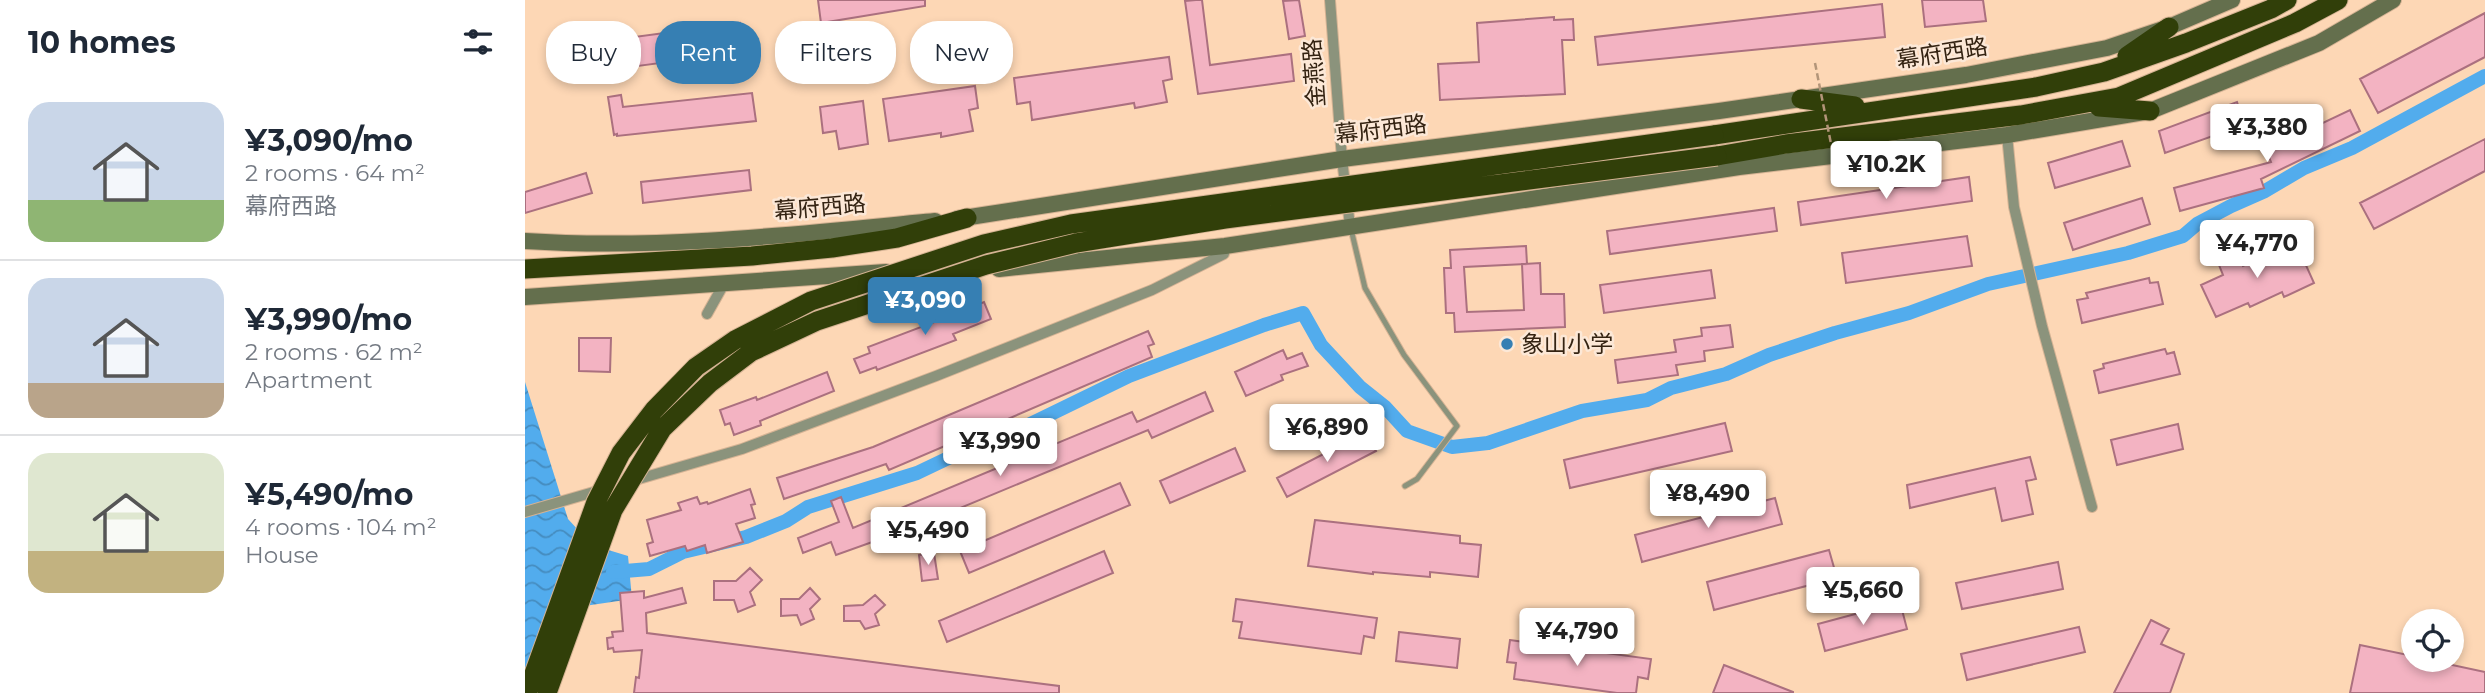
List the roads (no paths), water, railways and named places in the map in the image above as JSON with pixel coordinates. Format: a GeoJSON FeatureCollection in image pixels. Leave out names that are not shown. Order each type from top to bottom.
{"type":"FeatureCollection","features":[{"type":"Feature","properties":{"kind":"highway","name":"幕府西路"},"geometry":{"type":"LineString","coordinates":[[527,693],[596,502],[621,453],[654,410],[696,367],[735,340],[811,301],[984,244],[1071,224],[1714,135],[2036,86],[2104,72],[2186,43],[2287,0]]}},
{"type":"Feature","properties":{"kind":"highway"},"geometry":{"type":"LineString","coordinates":[[547,693],[613,510],[662,429],[710,383],[751,352],[817,321],[986,265],[1076,243],[1225,219],[2021,115],[2119,97],[2295,23],[2338,0]]}},
{"type":"Feature","properties":{"kind":"highway"},"geometry":{"type":"LineString","coordinates":[[2104,72],[2169,27]]}},
{"type":"Feature","properties":{"kind":"highway"},"geometry":{"type":"LineString","coordinates":[[1801,99],[1880,109]]}},
{"type":"Feature","properties":{"kind":"highway"},"geometry":{"type":"LineString","coordinates":[[2073,105],[2150,111]]}},
{"type":"Feature","properties":{"kind":"highway"},"geometry":{"type":"LineString","coordinates":[[1744,166],[1786,144]]}},
{"type":"Feature","properties":{"kind":"highway"},"geometry":{"type":"LineString","coordinates":[[525,269],[752,256],[832,248],[897,238],[967,218]]}},
{"type":"Feature","properties":{"kind":"main road","name":"幕府西路"},"geometry":{"type":"LineString","coordinates":[[525,241],[645,243],[749,239],[967,218],[1342,159],[1966,75],[2107,48],[2169,27],[2232,0]]}},
{"type":"Feature","properties":{"kind":"main road"},"geometry":{"type":"LineString","coordinates":[[525,296],[880,272],[986,270],[1225,246],[1744,166],[2007,135],[2150,111],[2319,43],[2393,0]]}},
{"type":"Feature","properties":{"kind":"main road"},"geometry":{"type":"LineString","coordinates":[[1432,148],[1419,172],[1421,186],[1430,201],[1445,211]]}},
{"type":"Feature","properties":{"kind":"main road"},"geometry":{"type":"LineString","coordinates":[[1254,173],[1267,182],[1269,196],[1259,209]]}},
{"type":"Feature","properties":{"kind":"main road"},"geometry":{"type":"LineString","coordinates":[[1144,254],[1165,235],[1209,217],[1346,197]]}},
{"type":"Feature","properties":{"kind":"street","name":"金燕路"},"geometry":{"type":"LineString","coordinates":[[1330,0],[1350,226]]}},
{"type":"Feature","properties":{"kind":"street"},"geometry":{"type":"LineString","coordinates":[[2007,135],[2014,207],[2037,304],[2092,507]]}},
{"type":"Feature","properties":{"kind":"street"},"geometry":{"type":"LineString","coordinates":[[525,512],[742,449],[936,376],[1152,290],[1224,254],[1225,246]]}},
{"type":"Feature","properties":{"kind":"street"},"geometry":{"type":"LineString","coordinates":[[707,314],[725,282]]}},
{"type":"Feature","properties":{"kind":"lane"},"geometry":{"type":"LineString","coordinates":[[1350,226],[1365,288],[1404,355],[1457,426],[1417,479],[1405,486]]}},
{"type":"Feature","properties":{"kind":"water"},"geometry":{"type":"Polygon","coordinates":[[[525,382],[568,519],[592,545],[628,556],[632,599],[557,610],[525,693],[525,382]]]}},
{"type":"Feature","properties":{"kind":"waterway"},"geometry":{"type":"LineString","coordinates":[[613,572],[649,569],[683,552],[746,537],[786,521],[808,507],[917,473],[1018,430],[1129,376],[1303,313],[1321,345],[1360,387],[1385,407],[1407,431],[1452,447],[1488,443],[1582,411],[1647,400],[1671,388],[1726,374],[1769,355],[1835,333],[1909,313],[1988,284],[2128,253],[2183,236],[2197,224],[2265,191],[2304,168],[2352,148],[2485,76]]}},
{"type":"Feature","properties":{"kind":"place","name":"象山小学"},"geometry":{"type":"Point","coordinates":[1507,344]}}]}
